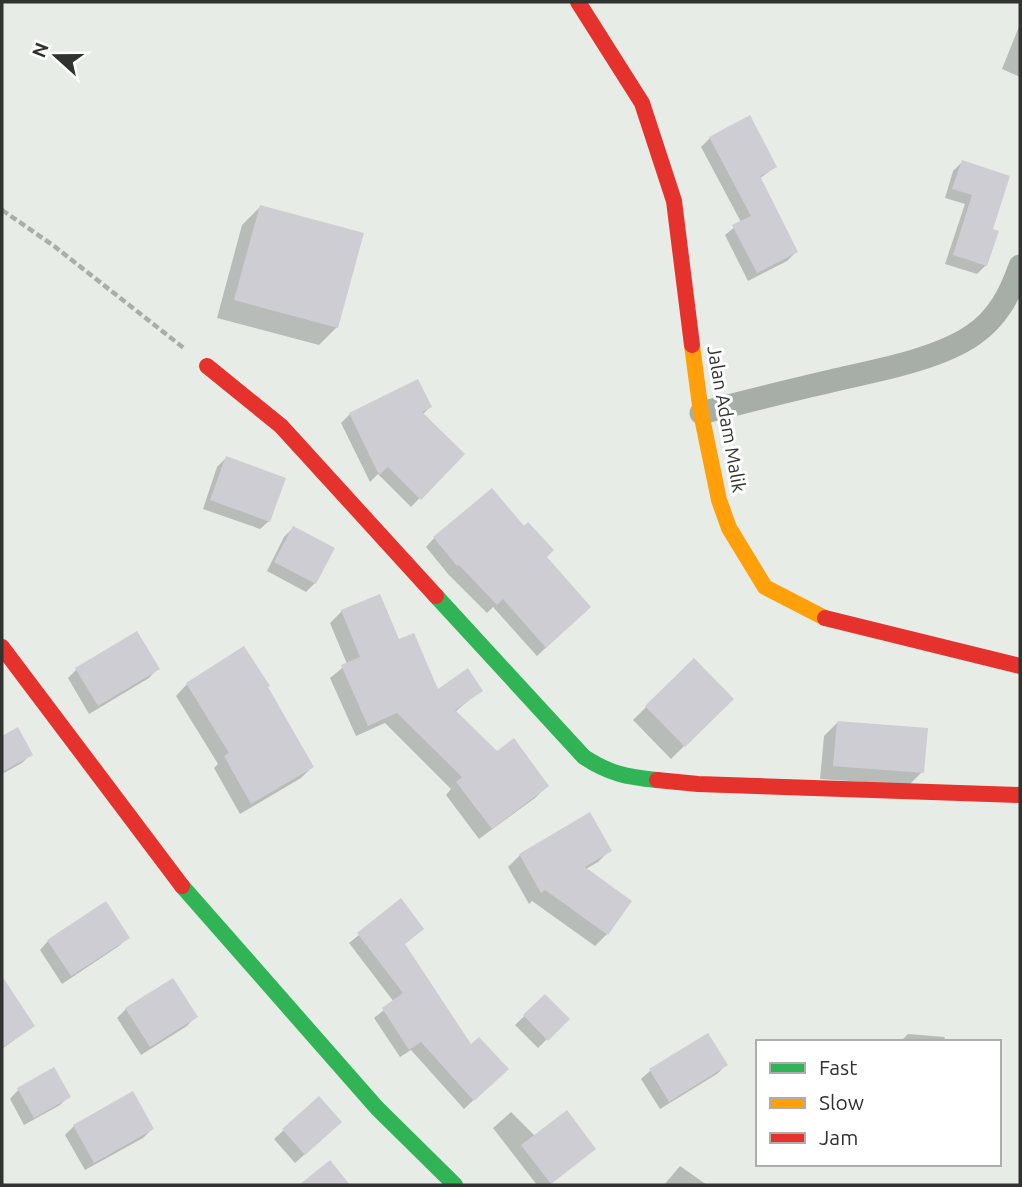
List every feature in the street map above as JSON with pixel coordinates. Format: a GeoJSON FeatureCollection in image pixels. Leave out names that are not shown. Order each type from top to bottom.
{"type":"FeatureCollection","features":[{"type":"Feature","properties":{"kind":"main road","name":"Jalan Adam Malik"},"geometry":{"type":"LineString","coordinates":[[578,2],[642,103],[674,201],[701,413],[719,500],[729,528],[765,587],[820,617],[1020,666]]}},
{"type":"Feature","properties":{"kind":"main road"},"geometry":{"type":"LineString","coordinates":[[207,366],[281,426],[567,741],[584,757],[604,770],[635,778],[698,784],[1020,795]]}},
{"type":"Feature","properties":{"kind":"main road"},"geometry":{"type":"LineString","coordinates":[[2,647],[188,894],[377,1108],[455,1185]]}},
{"type":"Feature","properties":{"kind":"street"},"geometry":{"type":"LineString","coordinates":[[701,413],[902,365],[972,336],[995,316],[1011,291],[1020,266]]}},
{"type":"Feature","properties":{"kind":"path"},"geometry":{"type":"LineString","coordinates":[[2,210],[54,246],[207,366]]}},
{"type":"Feature","properties":{"kind":"building"},"geometry":{"type":"Polygon","coordinates":[[[750,115],[777,167],[760,176],[798,252],[757,273],[732,225],[751,216],[709,137],[750,115]]]}},
{"type":"Feature","properties":{"kind":"building"},"geometry":{"type":"Polygon","coordinates":[[[962,160],[1010,176],[993,229],[999,231],[987,266],[953,255],[972,195],[952,189],[962,160]]]}},
{"type":"Feature","properties":{"kind":"building"},"geometry":{"type":"Polygon","coordinates":[[[260,205],[364,233],[338,328],[234,300],[260,205]]]}},
{"type":"Feature","properties":{"kind":"building"},"geometry":{"type":"Polygon","coordinates":[[[418,379],[432,407],[422,412],[465,454],[421,500],[388,467],[379,475],[349,413],[418,379]]]}},
{"type":"Feature","properties":{"kind":"building"},"geometry":{"type":"Polygon","coordinates":[[[226,456],[286,478],[270,522],[210,500],[226,456]]]}},
{"type":"Feature","properties":{"kind":"building"},"geometry":{"type":"Polygon","coordinates":[[[492,488],[524,526],[528,522],[554,550],[547,557],[591,607],[546,648],[503,599],[497,605],[459,565],[457,566],[433,537],[492,488]]]}},
{"type":"Feature","properties":{"kind":"building"},"geometry":{"type":"Polygon","coordinates":[[[293,526],[335,548],[316,584],[274,562],[293,526]]]}},
{"type":"Feature","properties":{"kind":"building"},"geometry":{"type":"Polygon","coordinates":[[[380,594],[399,639],[414,633],[438,689],[468,668],[483,691],[455,710],[497,751],[514,738],[549,786],[492,829],[456,782],[462,777],[397,713],[368,726],[341,665],[360,657],[341,610],[380,594]]]}},
{"type":"Feature","properties":{"kind":"building"},"geometry":{"type":"Polygon","coordinates":[[[137,631],[160,669],[98,706],[75,668],[137,631]]]}},
{"type":"Feature","properties":{"kind":"building"},"geometry":{"type":"Polygon","coordinates":[[[244,646],[270,686],[268,687],[314,767],[251,804],[224,756],[229,753],[186,683],[244,646]]]}},
{"type":"Feature","properties":{"kind":"building"},"geometry":{"type":"Polygon","coordinates":[[[694,658],[734,699],[685,747],[645,706],[694,658]]]}},
{"type":"Feature","properties":{"kind":"building"},"geometry":{"type":"Polygon","coordinates":[[[837,721],[928,728],[924,773],[833,766],[837,721]]]}},
{"type":"Feature","properties":{"kind":"building"},"geometry":{"type":"Polygon","coordinates":[[[18,727],[33,755],[2,772],[2,736],[18,727]]]}},
{"type":"Feature","properties":{"kind":"building"},"geometry":{"type":"Polygon","coordinates":[[[590,812],[612,851],[585,867],[632,901],[608,935],[545,890],[541,893],[519,854],[590,812]]]}},
{"type":"Feature","properties":{"kind":"building"},"geometry":{"type":"Polygon","coordinates":[[[401,898],[424,929],[405,944],[471,1044],[479,1037],[509,1069],[474,1101],[421,1042],[409,1050],[382,1008],[403,993],[357,933],[401,898]]]}},
{"type":"Feature","properties":{"kind":"building"},"geometry":{"type":"Polygon","coordinates":[[[106,901],[130,938],[71,976],[47,940],[106,901]]]}},
{"type":"Feature","properties":{"kind":"building"},"geometry":{"type":"Polygon","coordinates":[[[2,976],[35,1026],[2,1048],[2,976]]]}},
{"type":"Feature","properties":{"kind":"building"},"geometry":{"type":"Polygon","coordinates":[[[173,978],[198,1017],[150,1047],[125,1008],[173,978]]]}},
{"type":"Feature","properties":{"kind":"building"},"geometry":{"type":"Polygon","coordinates":[[[545,994],[570,1019],[548,1041],[523,1015],[545,994]]]}},
{"type":"Feature","properties":{"kind":"building"},"geometry":{"type":"Polygon","coordinates":[[[708,1033],[728,1065],[669,1102],[649,1069],[708,1033]]]}},
{"type":"Feature","properties":{"kind":"building"},"geometry":{"type":"Polygon","coordinates":[[[54,1067],[71,1097],[34,1118],[17,1088],[54,1067]]]}},
{"type":"Feature","properties":{"kind":"building"},"geometry":{"type":"Polygon","coordinates":[[[133,1091],[154,1129],[94,1163],[73,1125],[133,1091]]]}},
{"type":"Feature","properties":{"kind":"building"},"geometry":{"type":"Polygon","coordinates":[[[319,1096],[342,1122],[305,1155],[282,1129],[319,1096]]]}},
{"type":"Feature","properties":{"kind":"building"},"geometry":{"type":"Polygon","coordinates":[[[567,1110],[596,1149],[551,1184],[521,1145],[567,1110]]]}},
{"type":"Feature","properties":{"kind":"building"},"geometry":{"type":"Polygon","coordinates":[[[330,1160],[350,1185],[299,1185],[330,1160]]]}},
{"type":"Feature","properties":{"kind":"traffic: fast"},"geometry":{"type":"LineString","coordinates":[[436,596],[584,757],[619,774],[657,780]]}},
{"type":"Feature","properties":{"kind":"traffic: fast"},"geometry":{"type":"LineString","coordinates":[[182,886],[377,1108],[455,1185]]}},
{"type":"Feature","properties":{"kind":"traffic: slow"},"geometry":{"type":"LineString","coordinates":[[692,345],[701,413],[719,500],[729,528],[765,587],[825,618]]}},
{"type":"Feature","properties":{"kind":"traffic: jam"},"geometry":{"type":"LineString","coordinates":[[578,2],[642,103],[674,201],[692,345]]}},
{"type":"Feature","properties":{"kind":"traffic: jam"},"geometry":{"type":"LineString","coordinates":[[207,366],[281,426],[436,596]]}},
{"type":"Feature","properties":{"kind":"traffic: jam"},"geometry":{"type":"LineString","coordinates":[[825,618],[1020,666]]}},
{"type":"Feature","properties":{"kind":"traffic: jam"},"geometry":{"type":"LineString","coordinates":[[2,647],[182,886]]}},
{"type":"Feature","properties":{"kind":"traffic: jam"},"geometry":{"type":"LineString","coordinates":[[657,780],[698,784],[1020,795]]}}]}
